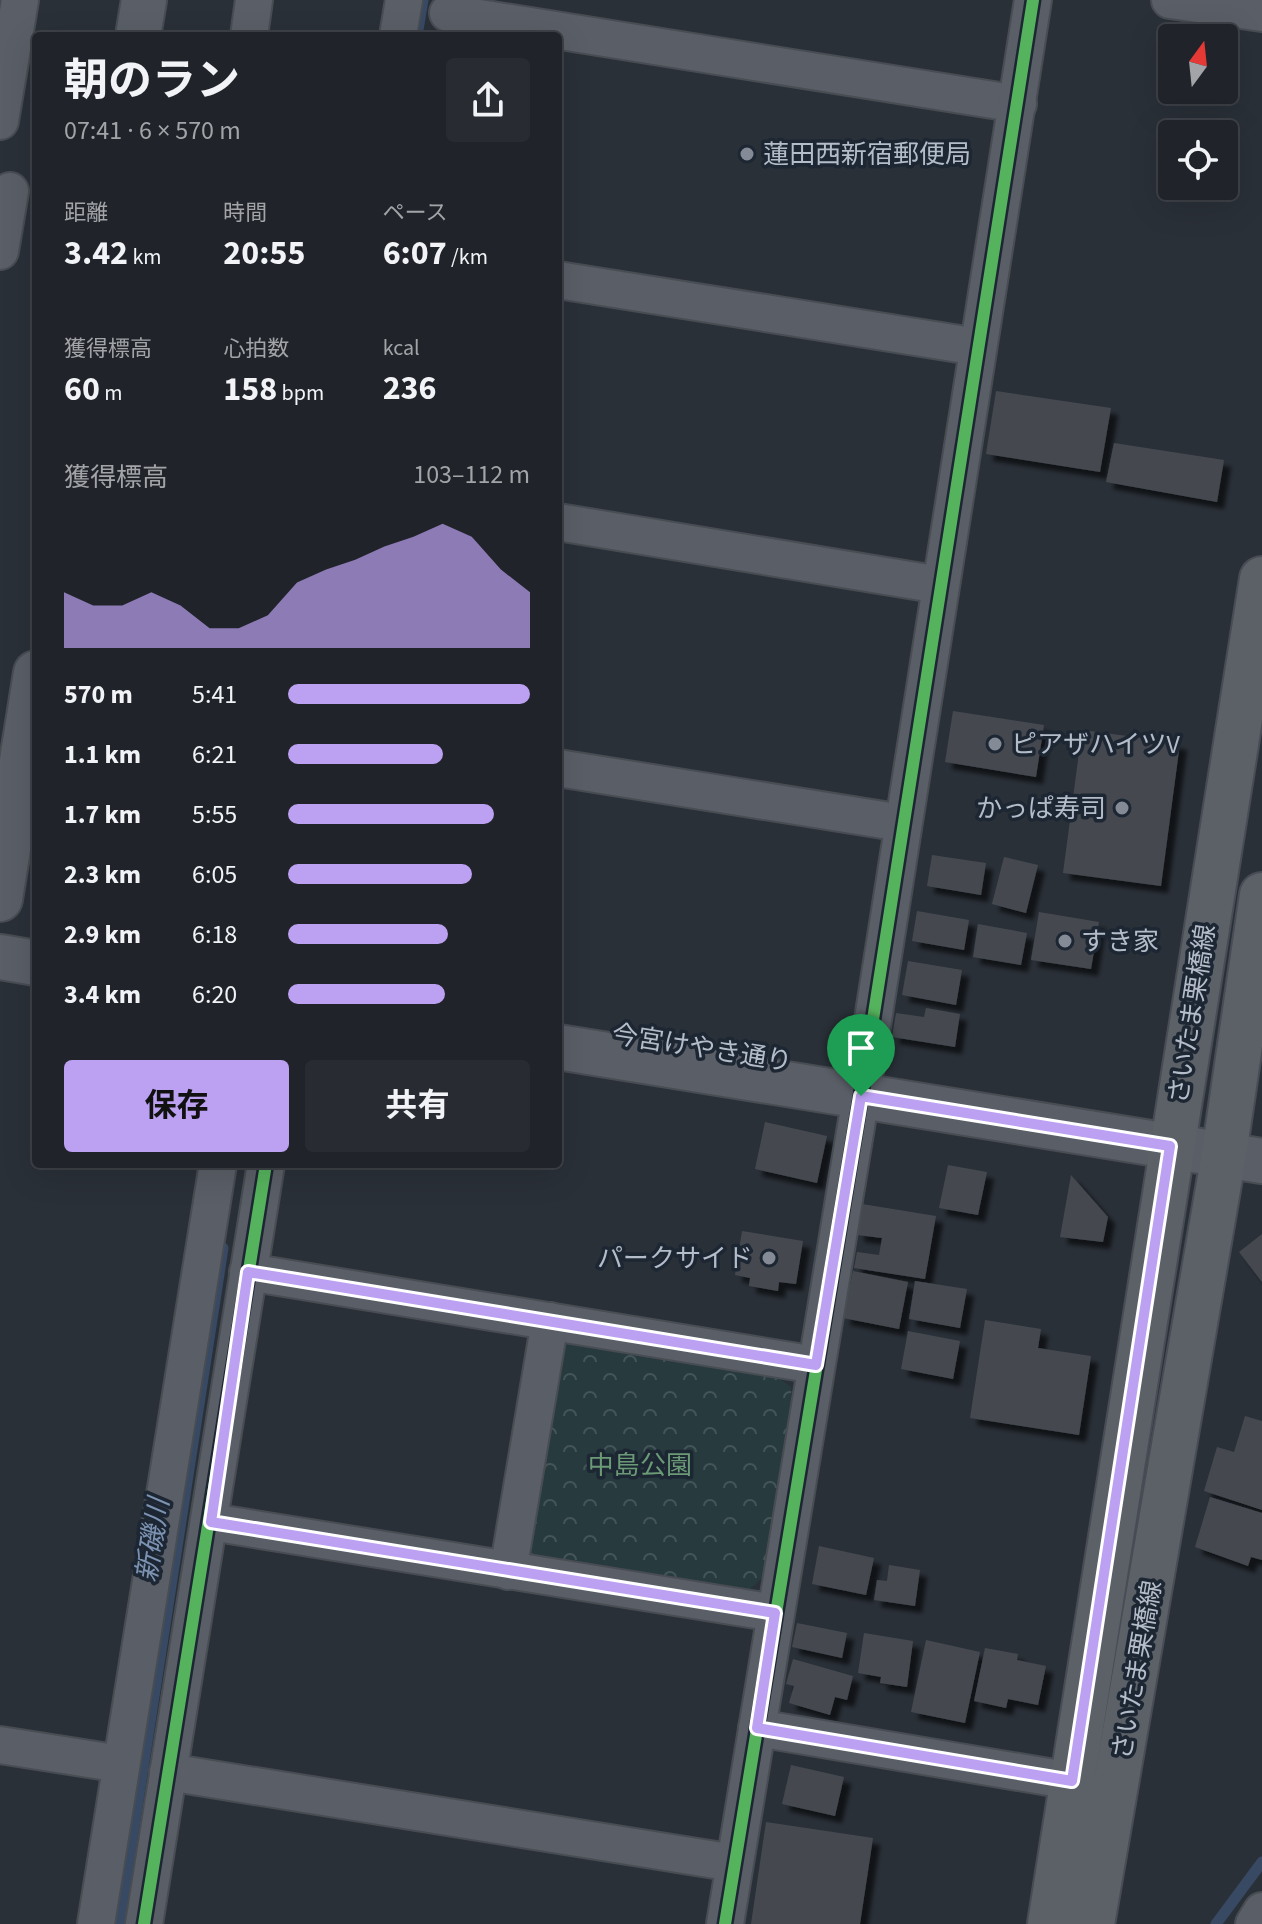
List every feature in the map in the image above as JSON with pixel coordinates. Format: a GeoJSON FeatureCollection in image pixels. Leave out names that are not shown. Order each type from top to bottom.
{"type":"FeatureCollection","features":[{"type":"Feature","properties":{"kind":"main road","name":"さいたま栗橋線"},"geometry":{"type":"LineString","coordinates":[[1050,1924],[1170,1146],[1262,579]]}},
{"type":"Feature","properties":{"kind":"main road","name":"さいたま栗橋線"},"geometry":{"type":"LineString","coordinates":[[1092,1924],[1243,1158],[1262,895]]}},
{"type":"Feature","properties":{"kind":"street"},"geometry":{"type":"LineString","coordinates":[[0,121],[20,0]]}},
{"type":"Feature","properties":{"kind":"street"},"geometry":{"type":"LineString","coordinates":[[139,32],[144,0]]}},
{"type":"Feature","properties":{"kind":"street"},"geometry":{"type":"LineString","coordinates":[[250,32],[254,0]]}},
{"type":"Feature","properties":{"kind":"street"},"geometry":{"type":"LineString","coordinates":[[399,32],[404,0]]}},
{"type":"Feature","properties":{"kind":"street"},"geometry":{"type":"LineString","coordinates":[[725,1924],[861,1096],[1033,0]]}},
{"type":"Feature","properties":{"kind":"street"},"geometry":{"type":"LineString","coordinates":[[1170,0],[1262,13]]}},
{"type":"Feature","properties":{"kind":"street"},"geometry":{"type":"LineString","coordinates":[[448,16],[552,32]]}},
{"type":"Feature","properties":{"kind":"street"},"geometry":{"type":"LineString","coordinates":[[562,34],[1018,104]]}},
{"type":"Feature","properties":{"kind":"street"},"geometry":{"type":"LineString","coordinates":[[0,251],[15,192]]}},
{"type":"Feature","properties":{"kind":"street"},"geometry":{"type":"LineString","coordinates":[[562,281],[978,347]]}},
{"type":"Feature","properties":{"kind":"street"},"geometry":{"type":"LineString","coordinates":[[562,523],[940,585]]}},
{"type":"Feature","properties":{"kind":"street"},"geometry":{"type":"LineString","coordinates":[[0,899],[32,709]]}},
{"type":"Feature","properties":{"kind":"street"},"geometry":{"type":"LineString","coordinates":[[562,769],[902,823]]}},
{"type":"Feature","properties":{"kind":"street"},"geometry":{"type":"LineString","coordinates":[[0,957],[32,962]]}},
{"type":"Feature","properties":{"kind":"street","name":"今宮けやき通り"},"geometry":{"type":"LineString","coordinates":[[562,1048],[1243,1158]]}},
{"type":"Feature","properties":{"kind":"street"},"geometry":{"type":"LineString","coordinates":[[96,1924],[217,1168]]}},
{"type":"Feature","properties":{"kind":"street"},"geometry":{"type":"LineString","coordinates":[[144,1924],[211,1522],[265,1168]]}},
{"type":"Feature","properties":{"kind":"street"},"geometry":{"type":"LineString","coordinates":[[248,1272],[816,1365]]}},
{"type":"Feature","properties":{"kind":"street"},"geometry":{"type":"LineString","coordinates":[[508,1571],[550,1321]]}},
{"type":"Feature","properties":{"kind":"street"},"geometry":{"type":"LineString","coordinates":[[211,1522],[775,1613]]}},
{"type":"Feature","properties":{"kind":"street"},"geometry":{"type":"LineString","coordinates":[[757,1728],[1072,1781]]}},
{"type":"Feature","properties":{"kind":"street"},"geometry":{"type":"LineString","coordinates":[[0,1745],[121,1764]]}},
{"type":"Feature","properties":{"kind":"street"},"geometry":{"type":"LineString","coordinates":[[168,1772],[734,1863]]}},
{"type":"Feature","properties":{"kind":"street"},"geometry":{"type":"LineString","coordinates":[[1254,1924],[1262,1911]]}},
{"type":"Feature","properties":{"kind":"green space","name":"中島公園"},"geometry":{"type":"Polygon","coordinates":[[[563,1342],[780,1379],[791,1387],[792,1408],[764,1576],[748,1591],[533,1557],[525,1551],[563,1342]]]}},
{"type":"Feature","properties":{"kind":"building"},"geometry":{"type":"Polygon","coordinates":[[[996,391],[1111,408],[1100,472],[986,454],[996,391]]]}},
{"type":"Feature","properties":{"kind":"building"},"geometry":{"type":"Polygon","coordinates":[[[1114,443],[1224,460],[1217,502],[1106,482],[1114,443]]]}},
{"type":"Feature","properties":{"kind":"building","name":"ピアザハイツV"},"geometry":{"type":"Polygon","coordinates":[[[953,711],[1044,725],[1036,777],[945,762],[953,711]]]}},
{"type":"Feature","properties":{"kind":"building","name":"かっぱ寿司"},"geometry":{"type":"Polygon","coordinates":[[[1082,730],[1180,743],[1161,886],[1063,873],[1082,730]]]}},
{"type":"Feature","properties":{"kind":"building"},"geometry":{"type":"Polygon","coordinates":[[[932,855],[986,863],[981,895],[927,886],[932,855]]]}},
{"type":"Feature","properties":{"kind":"building"},"geometry":{"type":"Polygon","coordinates":[[[1004,857],[1038,865],[1026,913],[992,904],[1004,857]]]}},
{"type":"Feature","properties":{"kind":"building"},"geometry":{"type":"Polygon","coordinates":[[[917,911],[969,920],[964,950],[912,941],[917,911]]]}},
{"type":"Feature","properties":{"kind":"building","name":"すき家"},"geometry":{"type":"Polygon","coordinates":[[[1039,912],[1099,922],[1091,969],[1031,960],[1039,912]]]}},
{"type":"Feature","properties":{"kind":"building"},"geometry":{"type":"Polygon","coordinates":[[[978,924],[1027,933],[1021,965],[973,957],[978,924]]]}},
{"type":"Feature","properties":{"kind":"building"},"geometry":{"type":"Polygon","coordinates":[[[908,961],[962,970],[956,1005],[902,995],[908,961]]]}},
{"type":"Feature","properties":{"kind":"building"},"geometry":{"type":"Polygon","coordinates":[[[926,1008],[960,1014],[955,1047],[892,1037],[896,1013],[924,1017],[926,1008]]]}},
{"type":"Feature","properties":{"kind":"building"},"geometry":{"type":"Polygon","coordinates":[[[765,1122],[827,1136],[817,1183],[755,1169],[765,1122]]]}},
{"type":"Feature","properties":{"kind":"building"},"geometry":{"type":"Polygon","coordinates":[[[948,1165],[987,1172],[978,1215],[939,1208],[948,1165]]]}},
{"type":"Feature","properties":{"kind":"building"},"geometry":{"type":"Polygon","coordinates":[[[1071,1175],[1108,1217],[1103,1242],[1060,1237],[1071,1175]]]}},
{"type":"Feature","properties":{"kind":"building"},"geometry":{"type":"Polygon","coordinates":[[[862,1204],[936,1216],[925,1279],[854,1268],[857,1252],[879,1255],[882,1238],[857,1235],[862,1204]]]}},
{"type":"Feature","properties":{"kind":"building","name":"パークサイド"},"geometry":{"type":"Polygon","coordinates":[[[742,1231],[803,1241],[796,1284],[779,1282],[778,1291],[749,1286],[750,1278],[735,1275],[742,1231]]]}},
{"type":"Feature","properties":{"kind":"building"},"geometry":{"type":"Polygon","coordinates":[[[1262,1234],[1262,1282],[1239,1252],[1262,1234]]]}},
{"type":"Feature","properties":{"kind":"building"},"geometry":{"type":"Polygon","coordinates":[[[853,1271],[908,1282],[899,1329],[843,1318],[853,1271]]]}},
{"type":"Feature","properties":{"kind":"building"},"geometry":{"type":"Polygon","coordinates":[[[915,1281],[967,1289],[960,1328],[909,1319],[915,1281]]]}},
{"type":"Feature","properties":{"kind":"building"},"geometry":{"type":"Polygon","coordinates":[[[985,1320],[1041,1329],[1038,1348],[1091,1356],[1079,1435],[970,1418],[985,1320]]]}},
{"type":"Feature","properties":{"kind":"building"},"geometry":{"type":"Polygon","coordinates":[[[908,1331],[960,1341],[953,1379],[901,1369],[908,1331]]]}},
{"type":"Feature","properties":{"kind":"building"},"geometry":{"type":"Polygon","coordinates":[[[1245,1416],[1262,1421],[1262,1510],[1204,1491],[1217,1447],[1234,1452],[1245,1416]]]}},
{"type":"Feature","properties":{"kind":"building"},"geometry":{"type":"Polygon","coordinates":[[[1210,1497],[1262,1513],[1262,1560],[1251,1557],[1248,1566],[1195,1547],[1210,1497]]]}},
{"type":"Feature","properties":{"kind":"building"},"geometry":{"type":"Polygon","coordinates":[[[819,1546],[874,1558],[866,1595],[812,1584],[819,1546]]]}},
{"type":"Feature","properties":{"kind":"building"},"geometry":{"type":"Polygon","coordinates":[[[889,1565],[920,1570],[915,1606],[874,1600],[877,1580],[887,1581],[889,1565]]]}},
{"type":"Feature","properties":{"kind":"building"},"geometry":{"type":"Polygon","coordinates":[[[797,1623],[847,1633],[842,1658],[792,1647],[797,1623]]]}},
{"type":"Feature","properties":{"kind":"building"},"geometry":{"type":"Polygon","coordinates":[[[864,1633],[913,1641],[907,1687],[880,1683],[881,1677],[858,1673],[864,1633]]]}},
{"type":"Feature","properties":{"kind":"building"},"geometry":{"type":"Polygon","coordinates":[[[926,1640],[980,1652],[965,1723],[911,1712],[926,1640]]]}},
{"type":"Feature","properties":{"kind":"building"},"geometry":{"type":"Polygon","coordinates":[[[985,1648],[1018,1654],[1017,1660],[1046,1666],[1038,1705],[1008,1699],[1006,1708],[974,1701],[985,1648]]]}},
{"type":"Feature","properties":{"kind":"building"},"geometry":{"type":"Polygon","coordinates":[[[793,1659],[853,1676],[847,1700],[835,1697],[830,1715],[789,1703],[794,1686],[786,1684],[793,1659]]]}},
{"type":"Feature","properties":{"kind":"building"},"geometry":{"type":"Polygon","coordinates":[[[791,1765],[844,1777],[835,1816],[782,1804],[791,1765]]]}},
{"type":"Feature","properties":{"kind":"building"},"geometry":{"type":"Polygon","coordinates":[[[766,1822],[873,1838],[860,1924],[751,1924],[766,1822]]]}},
{"type":"Feature","properties":{"kind":"waterway","name":"新磯川"},"geometry":{"type":"LineString","coordinates":[[418,32],[423,0]]}},
{"type":"Feature","properties":{"kind":"waterway","name":"新磯川"},"geometry":{"type":"LineString","coordinates":[[119,1924],[223,1248]]}},
{"type":"Feature","properties":{"kind":"waterway"},"geometry":{"type":"LineString","coordinates":[[1216,1924],[1262,1862]]}},
{"type":"Feature","properties":{"kind":"cycle path"},"geometry":{"type":"LineString","coordinates":[[725,1924],[861,1096],[1033,0]]}},
{"type":"Feature","properties":{"kind":"cycle path"},"geometry":{"type":"LineString","coordinates":[[144,1924],[265,1168]]}},
{"type":"Feature","properties":{"kind":"place","name":"蓮田西新宿郵便局"},"geometry":{"type":"Point","coordinates":[747,154]}},
{"type":"Feature","properties":{"kind":"place","name":"ピアザハイツV"},"geometry":{"type":"Point","coordinates":[995,744]}},
{"type":"Feature","properties":{"kind":"place","name":"かっぱ寿司"},"geometry":{"type":"Point","coordinates":[1122,808]}},
{"type":"Feature","properties":{"kind":"place","name":"すき家"},"geometry":{"type":"Point","coordinates":[1065,941]}},
{"type":"Feature","properties":{"kind":"place","name":"パークサイド"},"geometry":{"type":"Point","coordinates":[769,1258]}},
{"type":"Feature","properties":{"kind":"route"},"geometry":{"type":"LineString","coordinates":[[861,1096],[1170,1146],[1072,1781],[757,1728],[775,1613],[211,1522],[248,1272],[816,1365],[861,1096]]}}]}
